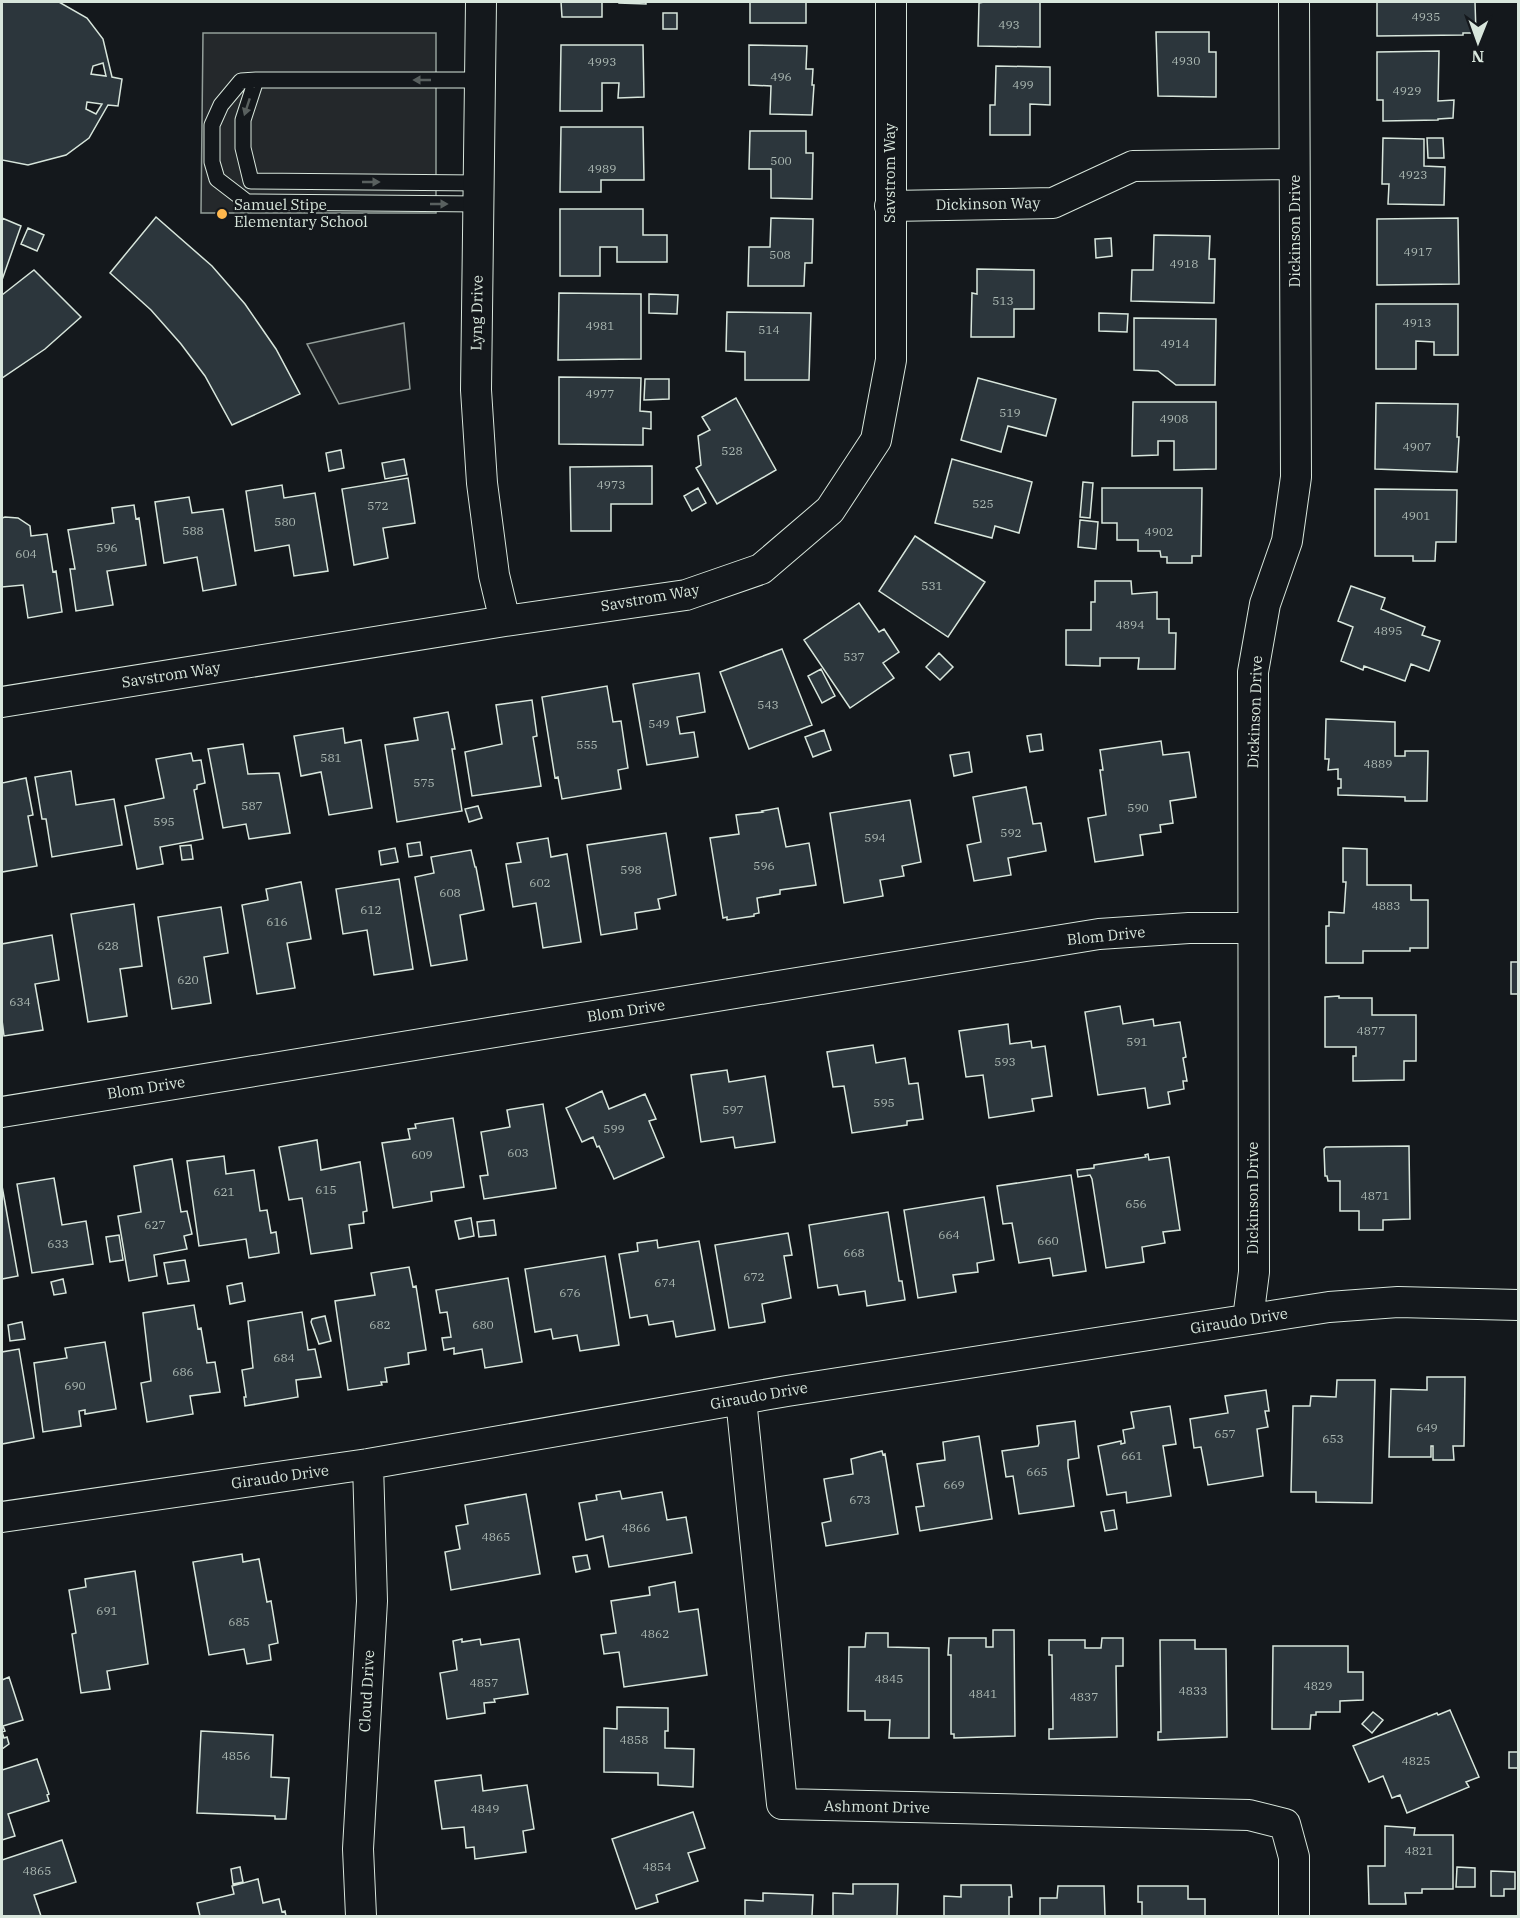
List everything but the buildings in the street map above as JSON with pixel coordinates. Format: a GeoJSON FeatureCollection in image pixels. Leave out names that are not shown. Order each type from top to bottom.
{"type":"FeatureCollection","features":[{"type":"Feature","properties":{"kind":"street","name":"Lyng Drive"},"geometry":{"type":"LineString","coordinates":[[481,2],[476,390],[480,460],[494,575],[505,621]]}},
{"type":"Feature","properties":{"kind":"street","name":"Savstrom Way"},"geometry":{"type":"LineString","coordinates":[[2,702],[505,621],[687,595],[761,569],[830,510],[876,440],[891,360],[891,2]]}},
{"type":"Feature","properties":{"kind":"street","name":"Dickinson Drive"},"geometry":{"type":"LineString","coordinates":[[1248,1319],[1254,1272],[1253,672],[1265,604],[1287,541],[1296,477],[1294,2]]}},
{"type":"Feature","properties":{"kind":"street","name":"Dickinson Way"},"geometry":{"type":"LineString","coordinates":[[890,206],[1053,203],[1133,166],[1294,164]]}},
{"type":"Feature","properties":{"kind":"street","name":"Blom Drive"},"geometry":{"type":"LineString","coordinates":[[2,1112],[1099,934],[1189,928],[1252,928]]}},
{"type":"Feature","properties":{"kind":"street","name":"Giraudo Drive"},"geometry":{"type":"LineString","coordinates":[[2,1517],[368,1464],[741,1399],[1329,1307],[1398,1302],[1518,1305]]}},
{"type":"Feature","properties":{"kind":"street","name":"Ashmont Drive"},"geometry":{"type":"LineString","coordinates":[[741,1399],[782,1804],[1249,1815],[1285,1824],[1294,1857],[1294,1917]]}},
{"type":"Feature","properties":{"kind":"street","name":"Cloud Drive"},"geometry":{"type":"LineString","coordinates":[[361,1917],[358,1849],[372,1601],[368,1464]]}},
{"type":"Feature","properties":{"kind":"lane"},"geometry":{"type":"LineString","coordinates":[[256,80],[243,120],[243,148],[251,181],[479,193]]}},
{"type":"Feature","properties":{"kind":"lane"},"geometry":{"type":"LineString","coordinates":[[479,193],[247,202],[217,179],[213,162],[212,125],[221,105],[241,81],[481,81]]}},
{"type":"Feature","properties":{"kind":"shaded area"},"geometry":{"type":"Polygon","coordinates":[[[203,33],[436,33],[436,213],[201,213],[203,33]]]}},
{"type":"Feature","properties":{"kind":"shaded area"},"geometry":{"type":"Polygon","coordinates":[[[404,323],[410,389],[339,404],[307,344],[404,323]]]}},
{"type":"Feature","properties":{"kind":"place","name":"Samuel Stipe Elementary School"},"geometry":{"type":"Point","coordinates":[222,214]}}]}
